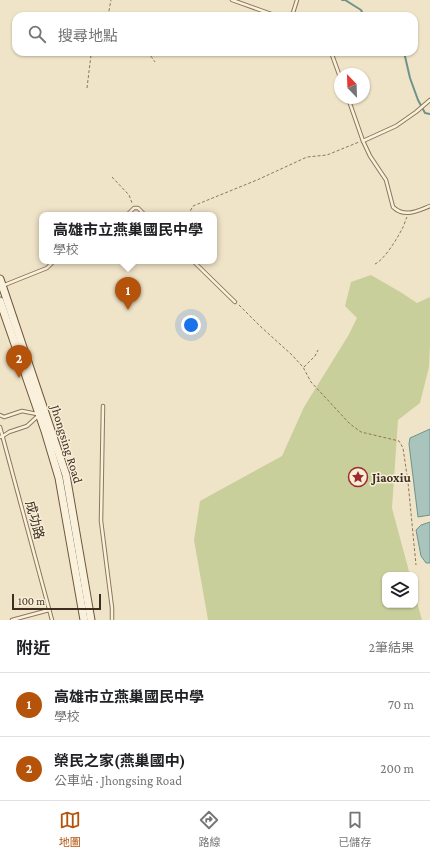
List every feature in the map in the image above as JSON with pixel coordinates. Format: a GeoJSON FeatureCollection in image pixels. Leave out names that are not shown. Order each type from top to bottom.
{"type":"FeatureCollection","features":[{"type":"Feature","properties":{"kind":"main road","name":"Jhongsing Road"},"geometry":{"type":"LineString","coordinates":[[1,284],[42,413],[59,478],[84,620]]}},
{"type":"Feature","properties":{"kind":"main road","name":"Jhongsing Road"},"geometry":{"type":"LineString","coordinates":[[0,301],[66,475],[91,620]]}},
{"type":"Feature","properties":{"kind":"lane"},"geometry":{"type":"LineString","coordinates":[[232,0],[266,12]]}},
{"type":"Feature","properties":{"kind":"lane"},"geometry":{"type":"LineString","coordinates":[[293,12],[297,0]]}},
{"type":"Feature","properties":{"kind":"lane"},"geometry":{"type":"LineString","coordinates":[[332,56],[337,68]]}},
{"type":"Feature","properties":{"kind":"lane"},"geometry":{"type":"LineString","coordinates":[[363,140],[396,126],[430,100]]}},
{"type":"Feature","properties":{"kind":"lane"},"geometry":{"type":"LineString","coordinates":[[350,104],[370,156],[386,180],[393,207],[397,210],[408,213],[430,206]]}},
{"type":"Feature","properties":{"kind":"lane"},"geometry":{"type":"LineString","coordinates":[[130,212],[134,208],[138,208],[143,212]]}},
{"type":"Feature","properties":{"kind":"lane"},"geometry":{"type":"LineString","coordinates":[[1,284],[47,268],[51,264]]}},
{"type":"Feature","properties":{"kind":"lane"},"geometry":{"type":"LineString","coordinates":[[196,264],[235,302]]}},
{"type":"Feature","properties":{"kind":"lane"},"geometry":{"type":"LineString","coordinates":[[103,406],[101,521],[112,608],[112,620]]}},
{"type":"Feature","properties":{"kind":"lane"},"geometry":{"type":"LineString","coordinates":[[0,415],[4,417],[22,411],[42,413]]}},
{"type":"Feature","properties":{"kind":"lane"},"geometry":{"type":"LineString","coordinates":[[1,437],[9,432],[27,426],[42,413]]}},
{"type":"Feature","properties":{"kind":"lane","name":"成功路"},"geometry":{"type":"LineString","coordinates":[[0,427],[1,437],[52,620]]}},
{"type":"Feature","properties":{"kind":"lane"},"geometry":{"type":"LineString","coordinates":[[12,620],[49,610]]}},
{"type":"Feature","properties":{"kind":"path"},"geometry":{"type":"LineString","coordinates":[[109,12],[111,0]]}},
{"type":"Feature","properties":{"kind":"path"},"geometry":{"type":"LineString","coordinates":[[87,88],[91,56]]}},
{"type":"Feature","properties":{"kind":"path"},"geometry":{"type":"LineString","coordinates":[[151,56],[155,62]]}},
{"type":"Feature","properties":{"kind":"path"},"geometry":{"type":"LineString","coordinates":[[190,212],[193,206],[257,180],[307,157],[327,156],[363,140]]}},
{"type":"Feature","properties":{"kind":"path"},"geometry":{"type":"LineString","coordinates":[[112,177],[129,195],[134,208]]}},
{"type":"Feature","properties":{"kind":"path"},"geometry":{"type":"LineString","coordinates":[[375,264],[380,262],[387,253],[403,228],[408,213]]}},
{"type":"Feature","properties":{"kind":"path"},"geometry":{"type":"LineString","coordinates":[[235,302],[292,355],[303,367],[311,382],[350,424],[361,432],[399,441],[403,448],[416,565]]}},
{"type":"Feature","properties":{"kind":"path"},"geometry":{"type":"LineString","coordinates":[[303,367],[315,356],[318,350]]}},
{"type":"Feature","properties":{"kind":"green space"},"geometry":{"type":"Polygon","coordinates":[[[371,275],[417,303],[430,297],[429,367],[420,403],[398,420],[392,508],[409,572],[382,572],[382,608],[418,608],[418,606],[422,620],[208,620],[194,540],[200,501],[282,456],[304,407],[348,336],[357,318],[345,306],[351,282],[371,275]]]}},
{"type":"Feature","properties":{"kind":"water"},"geometry":{"type":"Polygon","coordinates":[[[430,429],[430,515],[418,517],[409,444],[410,438],[430,429]]]}},
{"type":"Feature","properties":{"kind":"water"},"geometry":{"type":"Polygon","coordinates":[[[430,522],[430,563],[426,563],[421,556],[416,530],[421,525],[430,522]]]}},
{"type":"Feature","properties":{"kind":"waterway"},"geometry":{"type":"LineString","coordinates":[[342,0],[345,0],[362,12]]}},
{"type":"Feature","properties":{"kind":"waterway"},"geometry":{"type":"LineString","coordinates":[[405,56],[410,78],[418,100],[425,113],[430,114]]}},
{"type":"Feature","properties":{"kind":"place","name":"高雄市立燕巢國民中學"},"geometry":{"type":"Point","coordinates":[128,310]}},
{"type":"Feature","properties":{"kind":"place","name":"榮民之家(燕巢國中)"},"geometry":{"type":"Point","coordinates":[19,378]}},
{"type":"Feature","properties":{"kind":"place","name":"Jiaoxiu"},"geometry":{"type":"Point","coordinates":[358,477]}}]}
